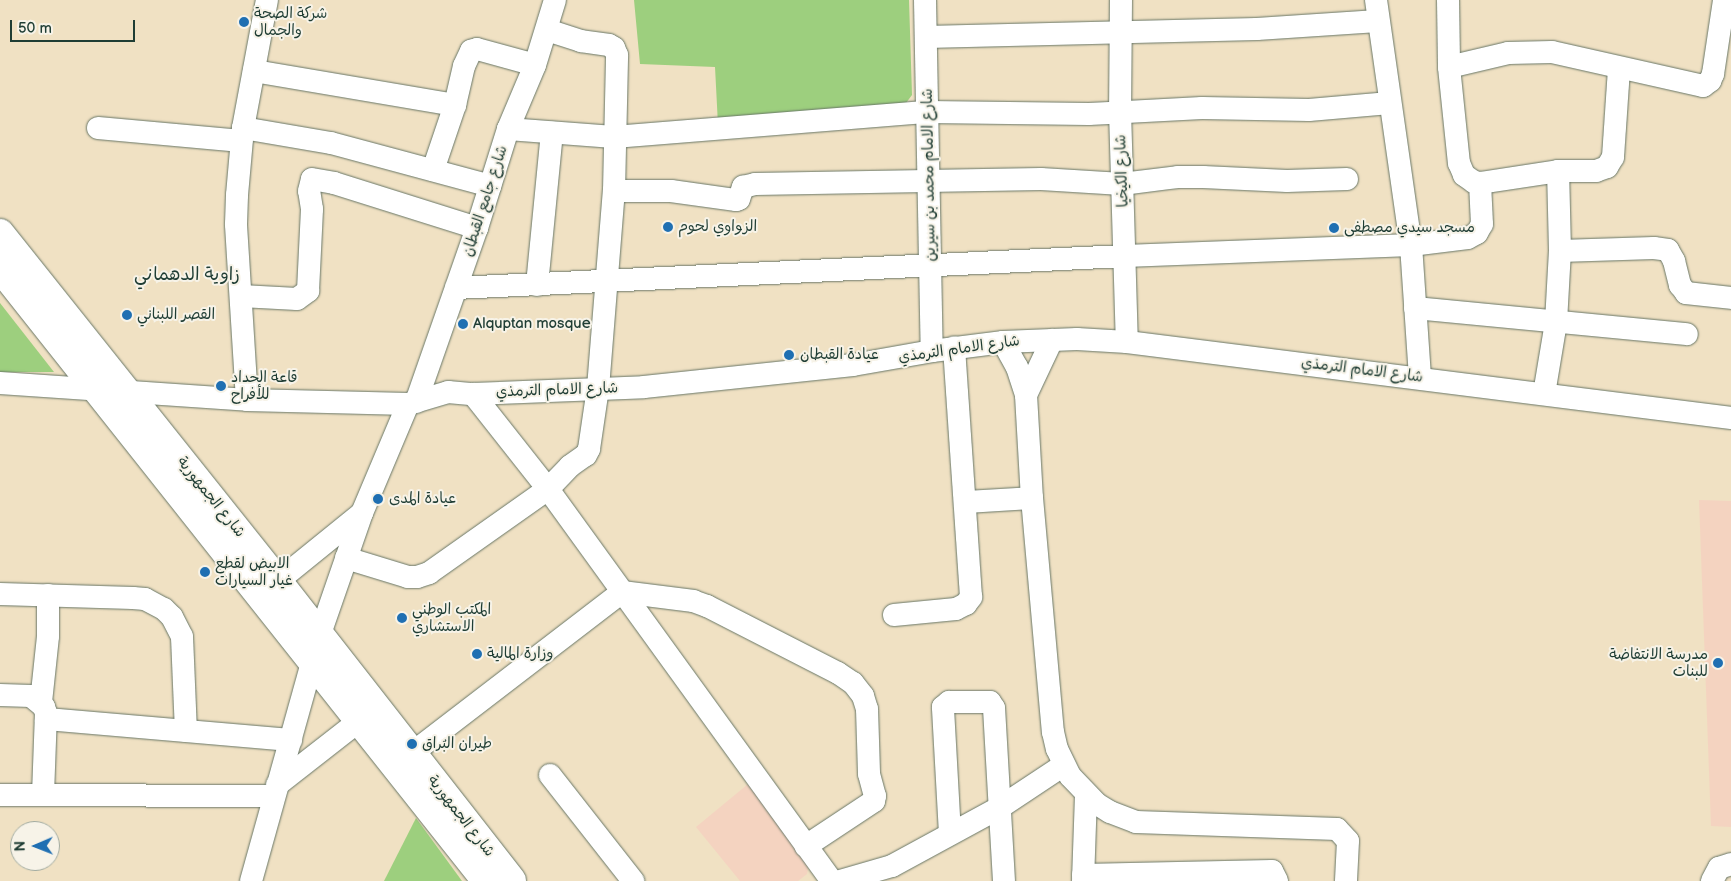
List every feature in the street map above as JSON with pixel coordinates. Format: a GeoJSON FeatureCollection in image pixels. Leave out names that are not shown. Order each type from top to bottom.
{"type":"FeatureCollection","features":[{"type":"Feature","properties":{"kind":"main road","name":"شارع الجمهورية"},"geometry":{"type":"LineString","coordinates":[[0,233],[320,634],[367,714],[486,881]]}},
{"type":"Feature","properties":{"kind":"main road","name":"شارع الجمهورية"},"geometry":{"type":"LineString","coordinates":[[0,268],[97,388],[311,663],[411,754],[512,881]]}},
{"type":"Feature","properties":{"kind":"street"},"geometry":{"type":"LineString","coordinates":[[247,400],[236,224],[242,134],[268,0]]}},
{"type":"Feature","properties":{"kind":"street","name":"شارع جامع القبطان"},"geometry":{"type":"LineString","coordinates":[[251,881],[311,663],[346,558],[362,513],[412,403],[456,288],[508,129],[535,65],[555,0]]}},
{"type":"Feature","properties":{"kind":"street","name":"شارع الامام محمد بن سيرين"},"geometry":{"type":"LineString","coordinates":[[925,0],[932,351]]}},
{"type":"Feature","properties":{"kind":"street","name":"شارع الكيخيا"},"geometry":{"type":"LineString","coordinates":[[1121,0],[1120,111],[1127,342]]}},
{"type":"Feature","properties":{"kind":"street"},"geometry":{"type":"LineString","coordinates":[[1448,0],[1449,67],[1460,169],[1468,179],[1480,183],[1558,171],[1602,170],[1611,162],[1619,68]]}},
{"type":"Feature","properties":{"kind":"street"},"geometry":{"type":"LineString","coordinates":[[1449,67],[1508,53],[1552,52],[1699,86],[1707,84],[1713,74],[1724,0]]}},
{"type":"Feature","properties":{"kind":"street"},"geometry":{"type":"LineString","coordinates":[[926,37],[1257,29],[1377,11],[1411,245],[1420,377]]}},
{"type":"Feature","properties":{"kind":"street"},"geometry":{"type":"LineString","coordinates":[[346,558],[408,577],[429,573],[548,489],[570,466],[586,455],[589,449],[598,388],[605,282],[614,192],[617,59],[614,48],[606,44],[581,41],[546,30]]}},
{"type":"Feature","properties":{"kind":"street"},"geometry":{"type":"LineString","coordinates":[[433,170],[455,105],[464,66],[471,51],[477,49],[535,65]]}},
{"type":"Feature","properties":{"kind":"street"},"geometry":{"type":"LineString","coordinates":[[254,71],[455,105]]}},
{"type":"Feature","properties":{"kind":"street"},"geometry":{"type":"LineString","coordinates":[[508,129],[614,136],[928,112],[1089,114],[1202,108],[1310,110],[1390,103]]}},
{"type":"Feature","properties":{"kind":"street"},"geometry":{"type":"LineString","coordinates":[[98,128],[242,134],[331,143],[490,186]]}},
{"type":"Feature","properties":{"kind":"street"},"geometry":{"type":"LineString","coordinates":[[537,285],[552,133]]}},
{"type":"Feature","properties":{"kind":"street"},"geometry":{"type":"LineString","coordinates":[[1544,394],[1556,322],[1560,251],[1558,171]]}},
{"type":"Feature","properties":{"kind":"street"},"geometry":{"type":"LineString","coordinates":[[614,192],[671,191],[736,200],[743,187],[755,184],[1042,179],[1122,184],[1178,177],[1286,181],[1347,179]]}},
{"type":"Feature","properties":{"kind":"street"},"geometry":{"type":"LineString","coordinates":[[241,296],[297,299],[308,291],[312,209],[309,191],[312,179],[334,182],[477,228]]}},
{"type":"Feature","properties":{"kind":"street"},"geometry":{"type":"LineString","coordinates":[[456,288],[1125,256],[1411,245],[1468,238],[1477,234],[1482,224],[1480,183]]}},
{"type":"Feature","properties":{"kind":"street"},"geometry":{"type":"LineString","coordinates":[[1560,251],[1654,248],[1668,250],[1674,261],[1680,285],[1686,293],[1731,298]]}},
{"type":"Feature","properties":{"kind":"street"},"geometry":{"type":"LineString","coordinates":[[1416,308],[1687,334]]}},
{"type":"Feature","properties":{"kind":"street"},"geometry":{"type":"LineString","coordinates":[[1026,395],[1052,340]]}},
{"type":"Feature","properties":{"kind":"street","name":"شارع الامام الترمذي"},"geometry":{"type":"LineString","coordinates":[[0,383],[97,388],[128,392],[247,400],[412,403],[448,392],[473,394],[644,387],[844,366],[932,351],[1003,342],[1052,340],[1127,342],[1420,377],[1731,418]]}},
{"type":"Feature","properties":{"kind":"street"},"geometry":{"type":"LineString","coordinates":[[1003,342],[1017,367],[1026,395],[1032,498],[1053,732],[1064,765],[1086,795],[1110,812],[1136,822],[1337,829],[1344,834],[1348,842],[1346,881]]}},
{"type":"Feature","properties":{"kind":"street"},"geometry":{"type":"LineString","coordinates":[[894,615],[956,609],[969,601],[972,593],[954,348]]}},
{"type":"Feature","properties":{"kind":"street"},"geometry":{"type":"LineString","coordinates":[[473,394],[548,489],[832,881]]}},
{"type":"Feature","properties":{"kind":"street"},"geometry":{"type":"LineString","coordinates":[[965,502],[1032,498]]}},
{"type":"Feature","properties":{"kind":"street"},"geometry":{"type":"LineString","coordinates":[[278,581],[362,513]]}},
{"type":"Feature","properties":{"kind":"street"},"geometry":{"type":"LineString","coordinates":[[411,754],[622,592],[693,601],[707,606],[838,673],[853,683],[863,696],[867,709],[869,774],[875,796],[874,801],[806,846]]}},
{"type":"Feature","properties":{"kind":"street"},"geometry":{"type":"LineString","coordinates":[[0,594],[144,599],[155,603],[168,613],[178,626],[184,648],[186,731]]}},
{"type":"Feature","properties":{"kind":"street"},"geometry":{"type":"LineString","coordinates":[[43,795],[43,711],[48,636],[48,596]]}},
{"type":"Feature","properties":{"kind":"street"},"geometry":{"type":"LineString","coordinates":[[0,695],[31,696],[43,711],[186,731],[291,740]]}},
{"type":"Feature","properties":{"kind":"street"},"geometry":{"type":"LineString","coordinates":[[950,834],[943,709],[946,703],[988,702],[993,706],[1004,881]]}},
{"type":"Feature","properties":{"kind":"street"},"geometry":{"type":"LineString","coordinates":[[0,795],[276,791],[367,714]]}},
{"type":"Feature","properties":{"kind":"street"},"geometry":{"type":"LineString","coordinates":[[840,881],[892,866],[1000,808],[1064,765]]}},
{"type":"Feature","properties":{"kind":"street"},"geometry":{"type":"LineString","coordinates":[[550,775],[633,881]]}},
{"type":"Feature","properties":{"kind":"street"},"geometry":{"type":"LineString","coordinates":[[1086,795],[1083,878],[1272,871],[1277,881]]}},
{"type":"Feature","properties":{"kind":"street"},"geometry":{"type":"LineString","coordinates":[[1712,881],[1719,868],[1731,864]]}},
{"type":"Feature","properties":{"kind":"shaded area","name":"مدرسة الانتفاضة للبنات"},"geometry":{"type":"Polygon","coordinates":[[[1699,500],[1731,501],[1731,827],[1711,826],[1699,500]]]}},
{"type":"Feature","properties":{"kind":"shaded area"},"geometry":{"type":"Polygon","coordinates":[[[759,775],[812,842],[807,874],[798,881],[740,881],[696,827],[759,775]]]}},
{"type":"Feature","properties":{"kind":"green space"},"geometry":{"type":"Polygon","coordinates":[[[634,0],[909,0],[912,95],[897,115],[718,125],[715,67],[640,64],[634,0]]]}},
{"type":"Feature","properties":{"kind":"green space"},"geometry":{"type":"Polygon","coordinates":[[[0,303],[54,372],[0,372],[0,303]]]}},
{"type":"Feature","properties":{"kind":"green space"},"geometry":{"type":"Polygon","coordinates":[[[416,818],[462,881],[384,881],[416,818]]]}},
{"type":"Feature","properties":{"kind":"place","name":"شركة الصحة والجمال"},"geometry":{"type":"Point","coordinates":[244,22]}},
{"type":"Feature","properties":{"kind":"place","name":"الزواوي لحوم"},"geometry":{"type":"Point","coordinates":[668,227]}},
{"type":"Feature","properties":{"kind":"place","name":"مسجد سيدي مصطفى"},"geometry":{"type":"Point","coordinates":[1334,228]}},
{"type":"Feature","properties":{"kind":"place","name":"القصر اللبناني"},"geometry":{"type":"Point","coordinates":[127,315]}},
{"type":"Feature","properties":{"kind":"place","name":"Alquptan mosque"},"geometry":{"type":"Point","coordinates":[463,324]}},
{"type":"Feature","properties":{"kind":"place","name":"عيادة القبطان"},"geometry":{"type":"Point","coordinates":[789,355]}},
{"type":"Feature","properties":{"kind":"place","name":"قاعة الحداد للأفراح"},"geometry":{"type":"Point","coordinates":[221,386]}},
{"type":"Feature","properties":{"kind":"place","name":"عيادة المدى"},"geometry":{"type":"Point","coordinates":[378,499]}},
{"type":"Feature","properties":{"kind":"place","name":"الابيض لقطع غيار السيارات"},"geometry":{"type":"Point","coordinates":[205,572]}},
{"type":"Feature","properties":{"kind":"place","name":"المكتب الوطني الاستشاري"},"geometry":{"type":"Point","coordinates":[402,618]}},
{"type":"Feature","properties":{"kind":"place","name":"وزارة المالية"},"geometry":{"type":"Point","coordinates":[477,654]}},
{"type":"Feature","properties":{"kind":"place","name":"مدرسة الانتفاضة للبنات"},"geometry":{"type":"Point","coordinates":[1718,663]}},
{"type":"Feature","properties":{"kind":"place","name":"طيران البُراق"},"geometry":{"type":"Point","coordinates":[412,744]}},
{"type":"Feature","properties":{"kind":"district","name":"زاوية الدهماني"},"geometry":{"type":"Point","coordinates":[187,275]}}]}
